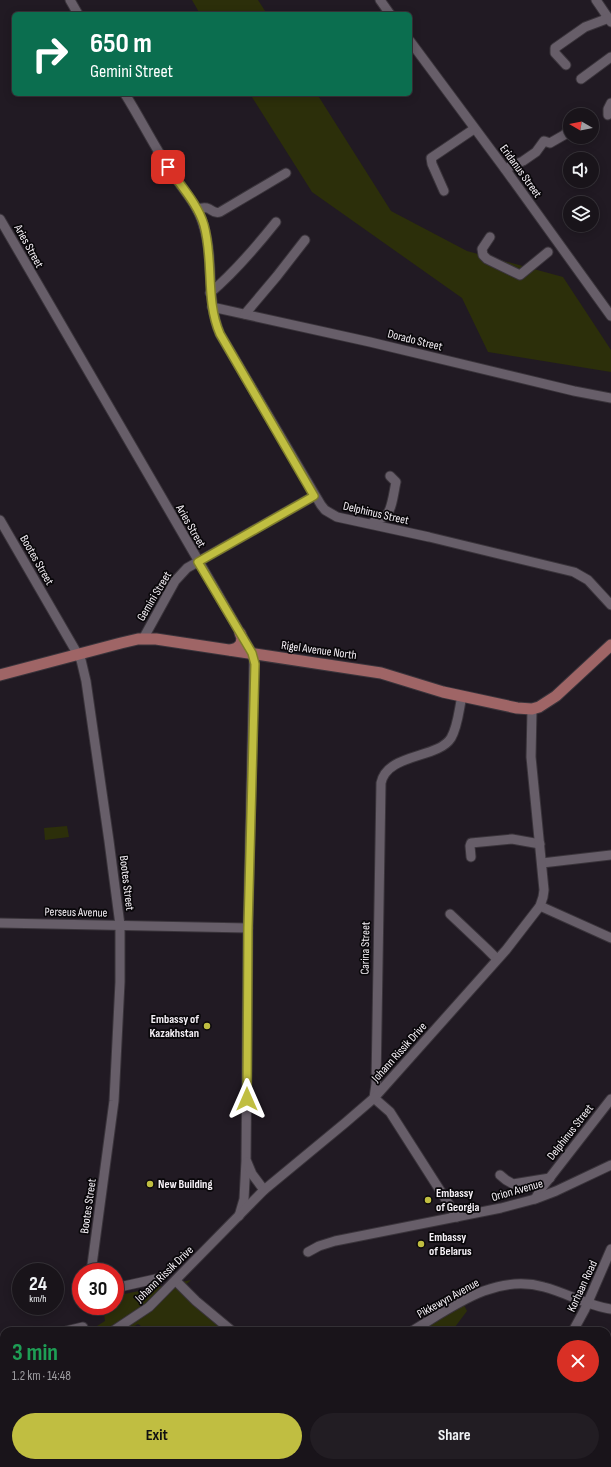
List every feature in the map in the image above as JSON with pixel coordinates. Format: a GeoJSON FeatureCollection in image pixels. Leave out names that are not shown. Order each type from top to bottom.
{"type":"FeatureCollection","features":[{"type":"Feature","properties":{"kind":"main road"},"geometry":{"type":"LineString","coordinates":[[231,650],[237,648],[241,644],[242,640],[240,633]]}},
{"type":"Feature","properties":{"kind":"main road","name":"Rigel Avenue North"},"geometry":{"type":"LineString","coordinates":[[0,675],[121,643],[143,639],[164,640],[381,674],[462,696],[532,710]]}},
{"type":"Feature","properties":{"kind":"main road"},"geometry":{"type":"LineString","coordinates":[[532,710],[556,696],[611,645]]}},
{"type":"Feature","properties":{"kind":"street"},"geometry":{"type":"LineString","coordinates":[[70,0],[77,12]]}},
{"type":"Feature","properties":{"kind":"street"},"geometry":{"type":"LineString","coordinates":[[380,0],[389,12]]}},
{"type":"Feature","properties":{"kind":"street"},"geometry":{"type":"LineString","coordinates":[[566,66],[555,53],[555,48],[585,27],[610,20],[596,0]]}},
{"type":"Feature","properties":{"kind":"street","name":"Eridanus Street"},"geometry":{"type":"LineString","coordinates":[[412,46],[505,169],[553,248],[611,316]]}},
{"type":"Feature","properties":{"kind":"street"},"geometry":{"type":"LineString","coordinates":[[581,79],[611,57]]}},
{"type":"Feature","properties":{"kind":"street","name":"Delphinus Street"},"geometry":{"type":"LineString","coordinates":[[126,96],[168,167],[197,209],[205,230],[208,252],[210,293],[216,326],[314,496],[325,510],[336,517],[372,524],[574,572],[588,580],[611,605]]}},
{"type":"Feature","properties":{"kind":"street"},"geometry":{"type":"LineString","coordinates":[[608,115],[608,109],[611,103]]}},
{"type":"Feature","properties":{"kind":"street"},"geometry":{"type":"LineString","coordinates":[[444,191],[432,164],[431,158],[474,129]]}},
{"type":"Feature","properties":{"kind":"street"},"geometry":{"type":"LineString","coordinates":[[505,169],[523,161],[536,152],[544,141],[550,143],[563,136]]}},
{"type":"Feature","properties":{"kind":"street"},"geometry":{"type":"LineString","coordinates":[[197,209],[208,207],[215,212],[220,212],[286,173]]}},
{"type":"Feature","properties":{"kind":"street","name":"Aries Street"},"geometry":{"type":"LineString","coordinates":[[0,220],[252,653],[255,667],[248,928],[246,1161],[244,1199],[239,1216]]}},
{"type":"Feature","properties":{"kind":"street"},"geometry":{"type":"LineString","coordinates":[[210,293],[225,281],[239,266],[276,222]]}},
{"type":"Feature","properties":{"kind":"street"},"geometry":{"type":"LineString","coordinates":[[490,237],[482,249],[483,255],[488,259],[519,274],[522,274],[553,248]]}},
{"type":"Feature","properties":{"kind":"street"},"geometry":{"type":"LineString","coordinates":[[245,314],[305,240]]}},
{"type":"Feature","properties":{"kind":"street","name":"Dorado Street"},"geometry":{"type":"LineString","coordinates":[[212,307],[370,342],[574,391],[611,398]]}},
{"type":"Feature","properties":{"kind":"street"},"geometry":{"type":"LineString","coordinates":[[372,524],[374,520],[385,516],[390,509],[396,482],[390,476]]}},
{"type":"Feature","properties":{"kind":"street","name":"Gemini Street"},"geometry":{"type":"LineString","coordinates":[[143,639],[175,581],[187,568],[314,496]]}},
{"type":"Feature","properties":{"kind":"street","name":"Bootes Street"},"geometry":{"type":"LineString","coordinates":[[0,520],[78,654],[86,681],[120,925],[120,989],[114,1101],[92,1263]]}},
{"type":"Feature","properties":{"kind":"street","name":"Carina Street"},"geometry":{"type":"LineString","coordinates":[[374,1098],[376,1084],[380,791],[382,777],[387,770],[393,766],[439,747],[450,739],[454,730],[462,696]]}},
{"type":"Feature","properties":{"kind":"street","name":"Johann Rissik Drive"},"geometry":{"type":"LineString","coordinates":[[119,1327],[149,1307],[264,1190],[374,1098],[497,959],[540,906],[544,890],[531,757],[532,710]]}},
{"type":"Feature","properties":{"kind":"street"},"geometry":{"type":"LineString","coordinates":[[471,857],[470,846],[472,843],[512,839],[540,844]]}},
{"type":"Feature","properties":{"kind":"street"},"geometry":{"type":"LineString","coordinates":[[542,863],[611,855]]}},
{"type":"Feature","properties":{"kind":"street"},"geometry":{"type":"LineString","coordinates":[[540,906],[611,938]]}},
{"type":"Feature","properties":{"kind":"street"},"geometry":{"type":"LineString","coordinates":[[450,914],[497,959]]}},
{"type":"Feature","properties":{"kind":"street","name":"Perseus Avenue"},"geometry":{"type":"LineString","coordinates":[[0,923],[248,928]]}},
{"type":"Feature","properties":{"kind":"street"},"geometry":{"type":"LineString","coordinates":[[374,1098],[390,1112],[457,1217]]}},
{"type":"Feature","properties":{"kind":"street","name":"Delphinus Street"},"geometry":{"type":"LineString","coordinates":[[535,1199],[611,1099]]}},
{"type":"Feature","properties":{"kind":"street","name":"Aries Street"},"geometry":{"type":"LineString","coordinates":[[246,1161],[252,1174],[264,1190]]}},
{"type":"Feature","properties":{"kind":"street","name":"Orion Avenue"},"geometry":{"type":"LineString","coordinates":[[308,1252],[319,1246],[335,1241],[501,1208],[535,1199],[556,1191],[611,1165]]}},
{"type":"Feature","properties":{"kind":"street"},"geometry":{"type":"LineString","coordinates":[[500,1175],[512,1184],[550,1178]]}},
{"type":"Feature","properties":{"kind":"street","name":"Korhaan Road"},"geometry":{"type":"LineString","coordinates":[[575,1327],[588,1303],[611,1249]]}},
{"type":"Feature","properties":{"kind":"street"},"geometry":{"type":"LineString","coordinates":[[124,1286],[160,1278]]}},
{"type":"Feature","properties":{"kind":"street"},"geometry":{"type":"LineString","coordinates":[[176,1281],[196,1301],[227,1327]]}},
{"type":"Feature","properties":{"kind":"street","name":"Pikkewyn Avenue"},"geometry":{"type":"LineString","coordinates":[[419,1327],[470,1297],[490,1288],[507,1284],[527,1284],[540,1286],[598,1307],[611,1309]]}},
{"type":"Feature","properties":{"kind":"green space"},"geometry":{"type":"Polygon","coordinates":[[[192,0],[258,0],[266,12],[199,12],[192,0]]]}},
{"type":"Feature","properties":{"kind":"green space"},"geometry":{"type":"Polygon","coordinates":[[[251,96],[318,96],[391,211],[467,251],[563,277],[611,350],[611,372],[488,352],[462,298],[312,192],[251,96]]]}},
{"type":"Feature","properties":{"kind":"green space"},"geometry":{"type":"Polygon","coordinates":[[[67,826],[69,837],[45,840],[44,828],[67,826]]]}},
{"type":"Feature","properties":{"kind":"green space"},"geometry":{"type":"Polygon","coordinates":[[[191,1280],[179,1291],[221,1327],[142,1327],[138,1324],[133,1327],[95,1327],[105,1321],[104,1315],[124,1315],[124,1294],[191,1280]]]}},
{"type":"Feature","properties":{"kind":"green space"},"geometry":{"type":"Polygon","coordinates":[[[464,1305],[467,1311],[455,1327],[428,1327],[464,1305]]]}},
{"type":"Feature","properties":{"kind":"place","name":"Embassy of Kazakhstan"},"geometry":{"type":"Point","coordinates":[207,1026]}},
{"type":"Feature","properties":{"kind":"place","name":"New Building"},"geometry":{"type":"Point","coordinates":[150,1184]}},
{"type":"Feature","properties":{"kind":"place","name":"Embassy of Georgia"},"geometry":{"type":"Point","coordinates":[428,1200]}},
{"type":"Feature","properties":{"kind":"place","name":"Embassy of Belarus"},"geometry":{"type":"Point","coordinates":[421,1244]}},
{"type":"Feature","properties":{"kind":"route"},"geometry":{"type":"LineString","coordinates":[[168,167],[197,209],[203,223],[208,252],[210,293],[216,326],[314,496],[198,562],[252,653],[255,664],[248,928],[247,1099]]}}]}
